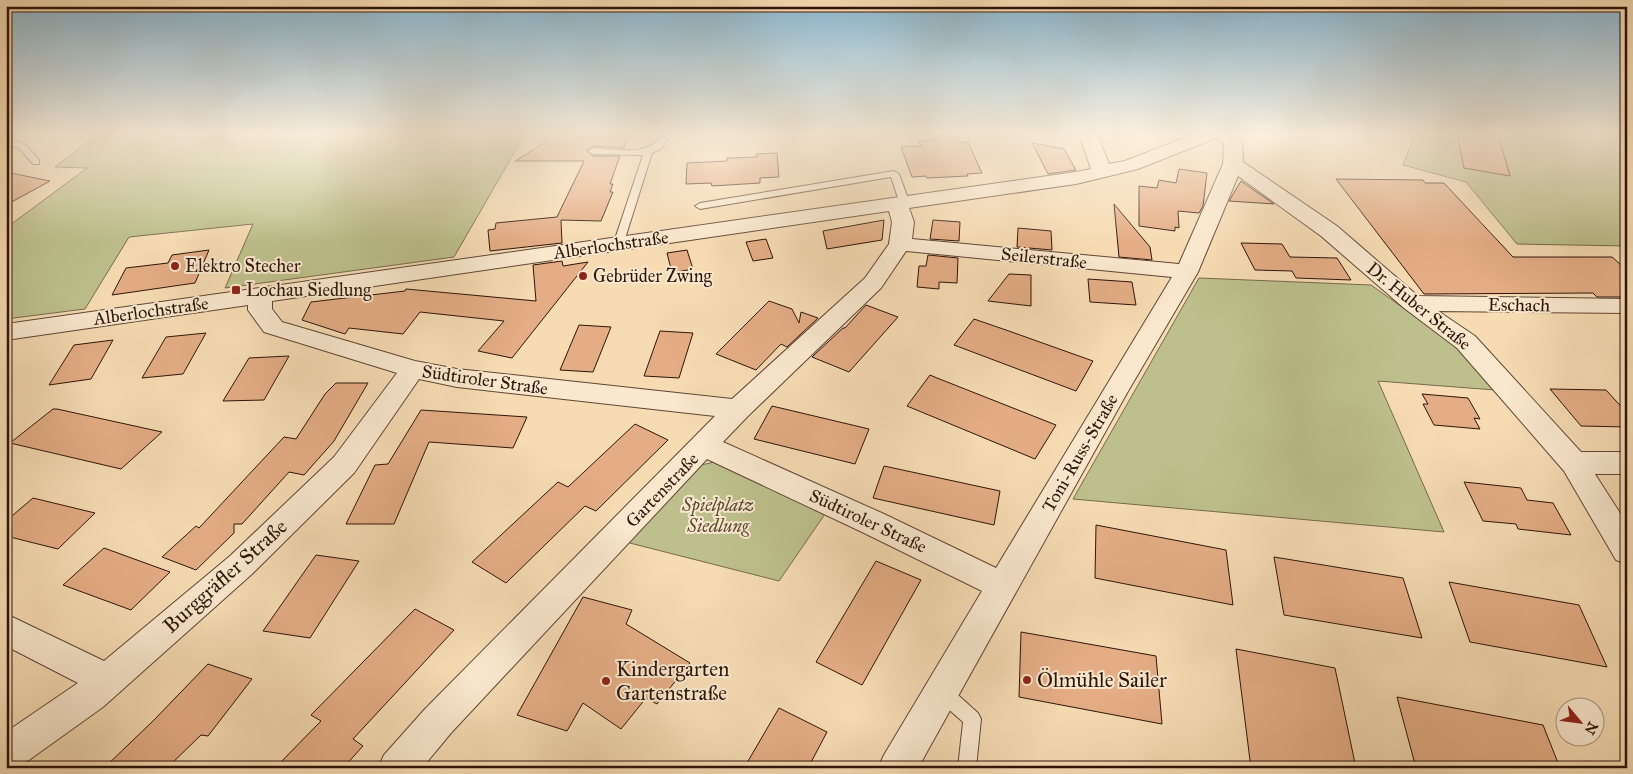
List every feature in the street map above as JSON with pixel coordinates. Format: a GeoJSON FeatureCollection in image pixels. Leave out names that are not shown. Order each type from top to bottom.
{"type":"FeatureCollection","features":[{"type":"Feature","properties":{"kind":"street","name":"Alberlochstraße"},"geometry":{"type":"LineString","coordinates":[[6,332],[902,204],[1109,170]]}},
{"type":"Feature","properties":{"kind":"street","name":"Toni-Russ-Straße"},"geometry":{"type":"LineString","coordinates":[[897,768],[1187,272],[1230,170]]}},
{"type":"Feature","properties":{"kind":"street","name":"Dr. Huber Straße"},"geometry":{"type":"LineString","coordinates":[[1242,170],[1329,231],[1412,303],[1466,342],[1574,463],[1627,552]]}},
{"type":"Feature","properties":{"kind":"street","name":"Gartenstraße"},"geometry":{"type":"LineString","coordinates":[[398,768],[438,721],[705,446],[738,409],[874,283],[900,244],[903,222],[902,204]]}},
{"type":"Feature","properties":{"kind":"street","name":"Seilerstraße"},"geometry":{"type":"LineString","coordinates":[[900,244],[1187,272]]}},
{"type":"Feature","properties":{"kind":"street","name":"Südtiroler Straße"},"geometry":{"type":"LineString","coordinates":[[260,296],[260,310],[273,327],[413,370],[457,378],[738,409]]}},
{"type":"Feature","properties":{"kind":"street","name":"Eschach"},"geometry":{"type":"LineString","coordinates":[[1412,303],[1627,306]]}},
{"type":"Feature","properties":{"kind":"street","name":"Burggräfler Straße"},"geometry":{"type":"LineString","coordinates":[[6,752],[83,700],[241,565],[344,465],[413,370]]}},
{"type":"Feature","properties":{"kind":"street","name":"Südtiroler Straße"},"geometry":{"type":"LineString","coordinates":[[705,446],[873,523],[1003,586]]}},
{"type":"Feature","properties":{"kind":"street"},"geometry":{"type":"LineString","coordinates":[[1574,463],[1627,463]]}},
{"type":"Feature","properties":{"kind":"street"},"geometry":{"type":"LineString","coordinates":[[6,629],[107,680]]}},
{"type":"Feature","properties":{"kind":"lane"},"geometry":{"type":"LineString","coordinates":[[618,245],[642,170]]}},
{"type":"Feature","properties":{"kind":"lane"},"geometry":{"type":"LineString","coordinates":[[700,206],[894,174],[902,204]]}},
{"type":"Feature","properties":{"kind":"lane"},"geometry":{"type":"LineString","coordinates":[[942,692],[972,719],[967,768]]}},
{"type":"Feature","properties":{"kind":"green space"},"geometry":{"type":"Polygon","coordinates":[[[84,170],[504,170],[454,257],[225,288],[253,224],[129,237],[85,309],[6,319],[6,228],[84,170]]]}},
{"type":"Feature","properties":{"kind":"green space"},"geometry":{"type":"Polygon","coordinates":[[[1422,170],[1627,170],[1627,246],[1517,244],[1466,182],[1422,170]]]}},
{"type":"Feature","properties":{"kind":"green space"},"geometry":{"type":"Polygon","coordinates":[[[1199,278],[1371,285],[1451,342],[1495,390],[1378,381],[1444,532],[1073,499],[1199,278]]]}},
{"type":"Feature","properties":{"kind":"green space","name":"Spielplatz Siedlung"},"geometry":{"type":"Polygon","coordinates":[[[715,462],[825,514],[779,581],[622,541],[696,466],[715,462]]]}},
{"type":"Feature","properties":{"kind":"building"},"geometry":{"type":"Polygon","coordinates":[[[580,170],[615,170],[610,184],[613,184],[610,192],[613,192],[601,221],[561,220],[562,243],[490,251],[488,230],[495,229],[496,223],[557,217],[580,170]]]}},
{"type":"Feature","properties":{"kind":"building"},"geometry":{"type":"Polygon","coordinates":[[[687,170],[778,170],[779,177],[760,178],[760,183],[712,186],[711,183],[686,184],[687,170]]]}},
{"type":"Feature","properties":{"kind":"building"},"geometry":{"type":"Polygon","coordinates":[[[909,170],[981,170],[982,173],[967,174],[968,176],[912,177],[909,170]]]}},
{"type":"Feature","properties":{"kind":"building"},"geometry":{"type":"Polygon","coordinates":[[[1046,170],[1075,170],[1048,174],[1046,170]]]}},
{"type":"Feature","properties":{"kind":"building"},"geometry":{"type":"Polygon","coordinates":[[[1179,170],[1207,173],[1203,206],[1199,213],[1178,211],[1179,228],[1175,227],[1175,231],[1139,226],[1139,186],[1157,188],[1159,180],[1176,183],[1179,170]]]}},
{"type":"Feature","properties":{"kind":"building"},"geometry":{"type":"Polygon","coordinates":[[[1476,170],[1508,170],[1510,176],[1476,170]]]}},
{"type":"Feature","properties":{"kind":"building"},"geometry":{"type":"Polygon","coordinates":[[[6,172],[50,181],[6,205],[6,172]]]}},
{"type":"Feature","properties":{"kind":"building"},"geometry":{"type":"Polygon","coordinates":[[[1336,179],[1423,180],[1425,183],[1444,183],[1513,257],[1612,257],[1627,270],[1627,297],[1597,297],[1593,293],[1424,294],[1336,179]]]}},
{"type":"Feature","properties":{"kind":"building"},"geometry":{"type":"Polygon","coordinates":[[[1241,181],[1274,204],[1229,201],[1241,181]]]}},
{"type":"Feature","properties":{"kind":"building"},"geometry":{"type":"Polygon","coordinates":[[[1114,204],[1150,247],[1152,260],[1119,257],[1114,204]]]}},
{"type":"Feature","properties":{"kind":"building"},"geometry":{"type":"Polygon","coordinates":[[[884,220],[882,240],[827,249],[823,231],[884,220]]]}},
{"type":"Feature","properties":{"kind":"building"},"geometry":{"type":"Polygon","coordinates":[[[933,220],[960,222],[959,241],[930,239],[933,220]]]}},
{"type":"Feature","properties":{"kind":"building"},"geometry":{"type":"Polygon","coordinates":[[[1018,228],[1051,231],[1052,250],[1017,247],[1018,228]]]}},
{"type":"Feature","properties":{"kind":"building"},"geometry":{"type":"Polygon","coordinates":[[[766,239],[773,258],[753,261],[746,242],[766,239]]]}},
{"type":"Feature","properties":{"kind":"building"},"geometry":{"type":"Polygon","coordinates":[[[1241,243],[1282,244],[1290,257],[1337,258],[1351,280],[1296,278],[1292,271],[1255,270],[1241,243]]]}},
{"type":"Feature","properties":{"kind":"building","name":"Elektro Stecher"},"geometry":{"type":"Polygon","coordinates":[[[209,250],[195,283],[112,295],[126,268],[168,263],[172,255],[209,250]]]}},
{"type":"Feature","properties":{"kind":"building"},"geometry":{"type":"Polygon","coordinates":[[[687,250],[693,269],[672,273],[667,253],[687,250]]]}},
{"type":"Feature","properties":{"kind":"building"},"geometry":{"type":"Polygon","coordinates":[[[928,255],[958,258],[957,283],[939,282],[939,289],[917,287],[919,266],[926,266],[928,255]]]}},
{"type":"Feature","properties":{"kind":"building"},"geometry":{"type":"Polygon","coordinates":[[[562,261],[563,266],[588,262],[512,358],[478,351],[504,321],[420,312],[403,334],[349,328],[345,334],[302,320],[311,302],[405,291],[406,289],[536,301],[533,265],[562,261]]]}},
{"type":"Feature","properties":{"kind":"building"},"geometry":{"type":"Polygon","coordinates":[[[1009,274],[1031,275],[1031,306],[988,301],[1009,274]]]}},
{"type":"Feature","properties":{"kind":"building"},"geometry":{"type":"Polygon","coordinates":[[[1088,279],[1132,282],[1136,305],[1090,302],[1088,279]]]}},
{"type":"Feature","properties":{"kind":"building"},"geometry":{"type":"Polygon","coordinates":[[[769,301],[792,309],[799,323],[801,312],[818,318],[787,347],[781,344],[756,370],[716,354],[769,301]]]}},
{"type":"Feature","properties":{"kind":"building"},"geometry":{"type":"Polygon","coordinates":[[[866,305],[898,317],[849,372],[812,357],[845,328],[866,305]]]}},
{"type":"Feature","properties":{"kind":"building"},"geometry":{"type":"Polygon","coordinates":[[[974,319],[1093,361],[1076,391],[954,345],[974,319]]]}},
{"type":"Feature","properties":{"kind":"building"},"geometry":{"type":"Polygon","coordinates":[[[579,325],[611,327],[593,372],[560,370],[579,325]]]}},
{"type":"Feature","properties":{"kind":"building"},"geometry":{"type":"Polygon","coordinates":[[[660,331],[693,333],[679,378],[644,376],[660,331]]]}},
{"type":"Feature","properties":{"kind":"building"},"geometry":{"type":"Polygon","coordinates":[[[206,333],[183,374],[142,378],[166,337],[206,333]]]}},
{"type":"Feature","properties":{"kind":"building"},"geometry":{"type":"Polygon","coordinates":[[[113,340],[91,379],[49,385],[74,345],[113,340]]]}},
{"type":"Feature","properties":{"kind":"building"},"geometry":{"type":"Polygon","coordinates":[[[289,356],[264,400],[223,401],[249,358],[289,356]]]}},
{"type":"Feature","properties":{"kind":"building"},"geometry":{"type":"Polygon","coordinates":[[[930,375],[1056,425],[1035,459],[907,406],[930,375]]]}},
{"type":"Feature","properties":{"kind":"building"},"geometry":{"type":"Polygon","coordinates":[[[336,383],[368,383],[334,441],[304,475],[289,472],[242,524],[234,524],[234,533],[196,570],[162,557],[196,526],[199,528],[284,437],[296,439],[325,394],[336,383]]]}},
{"type":"Feature","properties":{"kind":"building"},"geometry":{"type":"Polygon","coordinates":[[[1550,389],[1606,390],[1627,413],[1627,427],[1581,426],[1550,389]]]}},
{"type":"Feature","properties":{"kind":"building"},"geometry":{"type":"Polygon","coordinates":[[[1422,394],[1468,398],[1480,419],[1474,418],[1480,429],[1434,425],[1423,404],[1428,404],[1422,394]]]}},
{"type":"Feature","properties":{"kind":"building"},"geometry":{"type":"Polygon","coordinates":[[[772,406],[869,429],[855,464],[754,439],[772,406]]]}},
{"type":"Feature","properties":{"kind":"building"},"geometry":{"type":"Polygon","coordinates":[[[53,409],[162,432],[121,469],[10,443],[53,409]]]}},
{"type":"Feature","properties":{"kind":"building"},"geometry":{"type":"Polygon","coordinates":[[[421,410],[527,417],[513,448],[429,442],[394,524],[346,524],[375,465],[388,464],[421,410]]]}},
{"type":"Feature","properties":{"kind":"building"},"geometry":{"type":"Polygon","coordinates":[[[635,424],[668,440],[596,511],[585,506],[506,583],[472,562],[558,482],[568,487],[635,424]]]}},
{"type":"Feature","properties":{"kind":"building"},"geometry":{"type":"Polygon","coordinates":[[[884,466],[1000,491],[994,525],[873,498],[884,466]]]}},
{"type":"Feature","properties":{"kind":"building"},"geometry":{"type":"Polygon","coordinates":[[[1464,482],[1521,488],[1527,500],[1553,503],[1571,535],[1518,529],[1516,524],[1483,521],[1464,482]]]}},
{"type":"Feature","properties":{"kind":"building"},"geometry":{"type":"Polygon","coordinates":[[[33,498],[95,513],[58,549],[6,536],[6,521],[33,498]]]}},
{"type":"Feature","properties":{"kind":"building"},"geometry":{"type":"Polygon","coordinates":[[[1096,525],[1226,550],[1233,605],[1095,578],[1096,525]]]}},
{"type":"Feature","properties":{"kind":"building"},"geometry":{"type":"Polygon","coordinates":[[[104,548],[170,572],[131,610],[63,585],[104,548]]]}},
{"type":"Feature","properties":{"kind":"building"},"geometry":{"type":"Polygon","coordinates":[[[316,555],[359,561],[310,638],[263,631],[316,555]]]}},
{"type":"Feature","properties":{"kind":"building"},"geometry":{"type":"Polygon","coordinates":[[[1274,557],[1403,578],[1422,638],[1284,615],[1274,557]]]}},
{"type":"Feature","properties":{"kind":"building"},"geometry":{"type":"Polygon","coordinates":[[[876,561],[921,580],[862,685],[816,662],[876,561]]]}},
{"type":"Feature","properties":{"kind":"building"},"geometry":{"type":"Polygon","coordinates":[[[1449,582],[1579,605],[1607,667],[1470,642],[1449,582]]]}},
{"type":"Feature","properties":{"kind":"building","name":"Kindergarten Gartenstraße"},"geometry":{"type":"Polygon","coordinates":[[[583,597],[632,610],[626,624],[690,663],[657,704],[646,698],[621,729],[583,703],[567,731],[517,715],[583,597]]]}},
{"type":"Feature","properties":{"kind":"building"},"geometry":{"type":"Polygon","coordinates":[[[415,609],[454,630],[353,739],[363,746],[343,768],[275,768],[321,721],[311,715],[415,609]]]}},
{"type":"Feature","properties":{"kind":"building"},"geometry":{"type":"Polygon","coordinates":[[[1021,632],[1156,656],[1162,724],[1019,697],[1021,632]]]}},
{"type":"Feature","properties":{"kind":"building"},"geometry":{"type":"Polygon","coordinates":[[[1236,649],[1335,668],[1356,768],[1251,768],[1236,649]]]}},
{"type":"Feature","properties":{"kind":"building"},"geometry":{"type":"Polygon","coordinates":[[[208,664],[252,679],[208,736],[201,735],[167,768],[104,768],[154,720],[208,664]]]}},
{"type":"Feature","properties":{"kind":"building"},"geometry":{"type":"Polygon","coordinates":[[[1397,697],[1543,725],[1560,768],[1416,768],[1397,697]]]}},
{"type":"Feature","properties":{"kind":"building"},"geometry":{"type":"Polygon","coordinates":[[[779,708],[827,732],[808,768],[744,768],[779,708]]]}},
{"type":"Feature","properties":{"kind":"place","name":"Elektro Stecher"},"geometry":{"type":"Point","coordinates":[175,266]}},
{"type":"Feature","properties":{"kind":"place","name":"Gebrüder Zwing"},"geometry":{"type":"Point","coordinates":[583,276]}},
{"type":"Feature","properties":{"kind":"place","name":"Lochau Siedlung"},"geometry":{"type":"Point","coordinates":[236,290]}},
{"type":"Feature","properties":{"kind":"place","name":"Ölmühle Sailer"},"geometry":{"type":"Point","coordinates":[1027,680]}},
{"type":"Feature","properties":{"kind":"place","name":"Kindergarten Gartenstraße"},"geometry":{"type":"Point","coordinates":[606,681]}}]}
